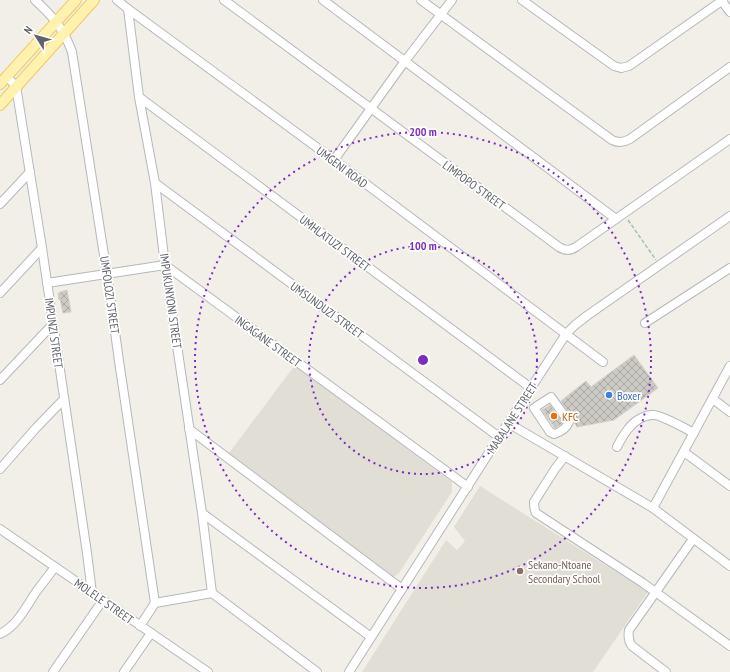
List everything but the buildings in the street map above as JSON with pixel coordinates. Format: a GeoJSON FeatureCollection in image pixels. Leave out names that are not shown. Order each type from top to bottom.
{"type":"FeatureCollection","features":[{"type":"Feature","properties":{"kind":"main road"},"geometry":{"type":"LineString","coordinates":[[3,81],[76,0]]}},
{"type":"Feature","properties":{"kind":"main road"},"geometry":{"type":"LineString","coordinates":[[0,105],[94,0]]}},
{"type":"Feature","properties":{"kind":"street","name":"UMFOLOZI STREET"},"geometry":{"type":"LineString","coordinates":[[35,0],[56,22],[64,33],[72,52],[107,274],[118,362],[155,603]]}},
{"type":"Feature","properties":{"kind":"street","name":"UMGENI ROAD"},"geometry":{"type":"LineString","coordinates":[[117,0],[334,160],[603,362]]}},
{"type":"Feature","properties":{"kind":"street","name":"LIMPOPO STREET"},"geometry":{"type":"LineString","coordinates":[[224,0],[561,249],[567,250],[574,248],[730,139]]}},
{"type":"Feature","properties":{"kind":"street"},"geometry":{"type":"LineString","coordinates":[[323,0],[620,216]]}},
{"type":"Feature","properties":{"kind":"street"},"geometry":{"type":"LineString","coordinates":[[421,0],[612,140],[617,142],[623,142],[630,139],[730,67]]}},
{"type":"Feature","properties":{"kind":"street"},"geometry":{"type":"LineString","coordinates":[[334,160],[405,61],[452,0]]}},
{"type":"Feature","properties":{"kind":"street"},"geometry":{"type":"LineString","coordinates":[[522,0],[614,66],[621,68],[629,66],[723,0],[730,12]]}},
{"type":"Feature","properties":{"kind":"street","name":"IMPUKUNYONI STREET"},"geometry":{"type":"LineString","coordinates":[[128,9],[139,97],[155,183],[165,265],[202,513],[212,593]]}},
{"type":"Feature","properties":{"kind":"street"},"geometry":{"type":"LineString","coordinates":[[3,81],[16,86]]}},
{"type":"Feature","properties":{"kind":"street","name":"IMPUNZI STREET"},"geometry":{"type":"LineString","coordinates":[[16,86],[42,248],[92,593]]}},
{"type":"Feature","properties":{"kind":"street","name":"UMHLATUZI STREET"},"geometry":{"type":"LineString","coordinates":[[139,97],[531,388]]}},
{"type":"Feature","properties":{"kind":"street"},"geometry":{"type":"LineString","coordinates":[[0,204],[30,172]]}},
{"type":"Feature","properties":{"kind":"street","name":"UMSUNDUZI STREET"},"geometry":{"type":"LineString","coordinates":[[155,183],[499,437]]}},
{"type":"Feature","properties":{"kind":"street","name":"MABALANE STREET"},"geometry":{"type":"LineString","coordinates":[[349,672],[566,334],[588,315],[730,219]]}},
{"type":"Feature","properties":{"kind":"street"},"geometry":{"type":"LineString","coordinates":[[0,293],[42,248]]}},
{"type":"Feature","properties":{"kind":"street"},"geometry":{"type":"LineString","coordinates":[[47,283],[165,265]]}},
{"type":"Feature","properties":{"kind":"street","name":"INGAGANE STREET"},"geometry":{"type":"LineString","coordinates":[[165,265],[468,487]]}},
{"type":"Feature","properties":{"kind":"street"},"geometry":{"type":"LineString","coordinates":[[645,323],[730,268]]}},
{"type":"Feature","properties":{"kind":"street"},"geometry":{"type":"LineString","coordinates":[[0,380],[53,324]]}},
{"type":"Feature","properties":{"kind":"street"},"geometry":{"type":"LineString","coordinates":[[653,508],[730,366]]}},
{"type":"Feature","properties":{"kind":"street"},"geometry":{"type":"LineString","coordinates":[[551,397],[569,422],[567,427],[554,434],[550,432],[534,408],[551,397]]}},
{"type":"Feature","properties":{"kind":"street"},"geometry":{"type":"LineString","coordinates":[[0,469],[64,399]]}},
{"type":"Feature","properties":{"kind":"street"},"geometry":{"type":"LineString","coordinates":[[713,399],[730,412]]}},
{"type":"Feature","properties":{"kind":"street"},"geometry":{"type":"LineString","coordinates":[[617,447],[628,428],[634,422],[646,416],[661,416],[694,433]]}},
{"type":"Feature","properties":{"kind":"street"},"geometry":{"type":"LineString","coordinates":[[508,424],[653,508],[730,566]]}},
{"type":"Feature","properties":{"kind":"street"},"geometry":{"type":"LineString","coordinates":[[189,429],[402,589]]}},
{"type":"Feature","properties":{"kind":"street"},"geometry":{"type":"LineString","coordinates":[[684,452],[730,486]]}},
{"type":"Feature","properties":{"kind":"street"},"geometry":{"type":"LineString","coordinates":[[565,456],[534,502],[536,513],[644,583],[730,646]]}},
{"type":"Feature","properties":{"kind":"street"},"geometry":{"type":"LineString","coordinates":[[202,513],[371,637]]}},
{"type":"Feature","properties":{"kind":"street","name":"MOLELE STREET"},"geometry":{"type":"LineString","coordinates":[[0,529],[208,672]]}},
{"type":"Feature","properties":{"kind":"street"},"geometry":{"type":"LineString","coordinates":[[666,672],[632,646],[628,638],[629,630],[693,539]]}},
{"type":"Feature","properties":{"kind":"street"},"geometry":{"type":"LineString","coordinates":[[0,634],[15,623],[55,567]]}},
{"type":"Feature","properties":{"kind":"street"},"geometry":{"type":"LineString","coordinates":[[140,626],[155,603],[212,593],[317,672]]}},
{"type":"Feature","properties":{"kind":"street"},"geometry":{"type":"LineString","coordinates":[[53,672],[103,600]]}},
{"type":"Feature","properties":{"kind":"street"},"geometry":{"type":"LineString","coordinates":[[124,672],[150,633]]}},
{"type":"Feature","properties":{"kind":"path"},"geometry":{"type":"LineString","coordinates":[[620,216],[660,265]]}},
{"type":"Feature","properties":{"kind":"shaded area"},"geometry":{"type":"Polygon","coordinates":[[[295,365],[452,482],[452,492],[399,573],[394,577],[229,453],[295,365]]]}},
{"type":"Feature","properties":{"kind":"shaded area","name":"Sekano-Ntoane Secondary School"},"geometry":{"type":"Polygon","coordinates":[[[480,486],[648,592],[593,672],[362,672],[446,540],[457,550],[465,541],[454,527],[480,486]]]}},
{"type":"Feature","properties":{"kind":"place","name":"Boxer"},"geometry":{"type":"Point","coordinates":[609,395]}},
{"type":"Feature","properties":{"kind":"place","name":"KFC"},"geometry":{"type":"Point","coordinates":[554,416]}},
{"type":"Feature","properties":{"kind":"place","name":"Sekano-Ntoane Secondary School"},"geometry":{"type":"Point","coordinates":[520,571]}}]}
